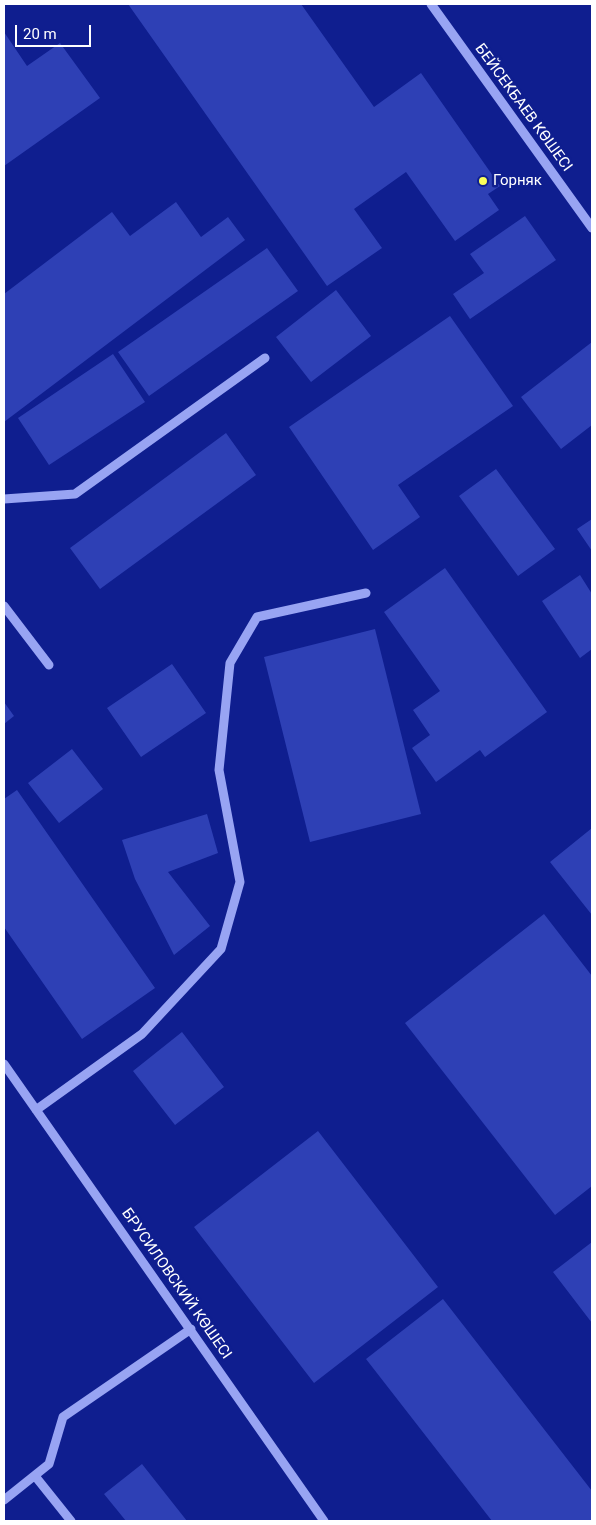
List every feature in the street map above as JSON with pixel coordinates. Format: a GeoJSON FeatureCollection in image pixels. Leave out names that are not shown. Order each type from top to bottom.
{"type":"FeatureCollection","features":[{"type":"Feature","properties":{"kind":"street","name":"БЕЙСЕКБАЕВ КӨШЕСІ"},"geometry":{"type":"LineString","coordinates":[[432,4],[592,228]]}},
{"type":"Feature","properties":{"kind":"street"},"geometry":{"type":"LineString","coordinates":[[4,499],[74,494],[265,358]]}},
{"type":"Feature","properties":{"kind":"street"},"geometry":{"type":"LineString","coordinates":[[36,1110],[142,1034],[221,948],[240,882],[219,770],[230,663],[257,617],[366,594]]}},
{"type":"Feature","properties":{"kind":"street"},"geometry":{"type":"LineString","coordinates":[[4,606],[49,665]]}},
{"type":"Feature","properties":{"kind":"street","name":"БРУСИЛОВСКИЙ КӨШЕСІ"},"geometry":{"type":"LineString","coordinates":[[4,1064],[324,1521]]}},
{"type":"Feature","properties":{"kind":"street"},"geometry":{"type":"LineString","coordinates":[[4,1500],[49,1464],[63,1416],[191,1329]]}},
{"type":"Feature","properties":{"kind":"street"},"geometry":{"type":"LineString","coordinates":[[35,1476],[71,1521]]}},
{"type":"Feature","properties":{"kind":"building"},"geometry":{"type":"Polygon","coordinates":[[[128,4],[301,4],[374,107],[421,73],[500,186],[488,194],[499,210],[455,241],[406,172],[354,209],[382,248],[327,286],[128,4]]]}},
{"type":"Feature","properties":{"kind":"building"},"geometry":{"type":"Polygon","coordinates":[[[4,32],[27,66],[60,43],[100,98],[4,166],[4,32]]]}},
{"type":"Feature","properties":{"kind":"building"},"geometry":{"type":"Polygon","coordinates":[[[176,202],[201,237],[228,217],[245,240],[4,422],[4,294],[112,212],[130,236],[176,202]]]}},
{"type":"Feature","properties":{"kind":"building"},"geometry":{"type":"Polygon","coordinates":[[[525,216],[556,260],[470,319],[453,294],[484,273],[470,254],[525,216]]]}},
{"type":"Feature","properties":{"kind":"building"},"geometry":{"type":"Polygon","coordinates":[[[267,248],[298,291],[149,396],[118,352],[267,248]]]}},
{"type":"Feature","properties":{"kind":"building"},"geometry":{"type":"Polygon","coordinates":[[[336,290],[371,336],[311,382],[276,337],[336,290]]]}},
{"type":"Feature","properties":{"kind":"building"},"geometry":{"type":"Polygon","coordinates":[[[450,316],[513,406],[398,485],[420,517],[373,550],[289,427],[450,316]]]}},
{"type":"Feature","properties":{"kind":"building"},"geometry":{"type":"Polygon","coordinates":[[[592,342],[592,425],[561,449],[521,397],[592,342]]]}},
{"type":"Feature","properties":{"kind":"building"},"geometry":{"type":"Polygon","coordinates":[[[113,354],[145,402],[49,465],[18,418],[113,354]]]}},
{"type":"Feature","properties":{"kind":"building"},"geometry":{"type":"Polygon","coordinates":[[[226,433],[256,475],[100,589],[70,548],[226,433]]]}},
{"type":"Feature","properties":{"kind":"building"},"geometry":{"type":"Polygon","coordinates":[[[496,469],[555,549],[518,576],[459,496],[496,469]]]}},
{"type":"Feature","properties":{"kind":"building"},"geometry":{"type":"Polygon","coordinates":[[[592,519],[592,551],[577,529],[592,519]]]}},
{"type":"Feature","properties":{"kind":"building"},"geometry":{"type":"Polygon","coordinates":[[[445,568],[547,712],[485,757],[480,750],[436,782],[412,748],[430,735],[413,710],[440,691],[384,612],[445,568]]]}},
{"type":"Feature","properties":{"kind":"building"},"geometry":{"type":"Polygon","coordinates":[[[580,575],[592,594],[592,649],[580,658],[542,601],[580,575]]]}},
{"type":"Feature","properties":{"kind":"building"},"geometry":{"type":"Polygon","coordinates":[[[375,629],[421,814],[310,842],[264,657],[375,629]]]}},
{"type":"Feature","properties":{"kind":"building"},"geometry":{"type":"Polygon","coordinates":[[[172,664],[206,713],[141,757],[107,708],[172,664]]]}},
{"type":"Feature","properties":{"kind":"building"},"geometry":{"type":"Polygon","coordinates":[[[4,702],[14,716],[4,724],[4,702]]]}},
{"type":"Feature","properties":{"kind":"building"},"geometry":{"type":"Polygon","coordinates":[[[72,749],[103,789],[59,823],[28,783],[72,749]]]}},
{"type":"Feature","properties":{"kind":"building"},"geometry":{"type":"Polygon","coordinates":[[[17,790],[155,988],[82,1039],[4,927],[4,799],[17,790]]]}},
{"type":"Feature","properties":{"kind":"building"},"geometry":{"type":"Polygon","coordinates":[[[207,814],[218,853],[168,872],[210,926],[174,955],[135,879],[122,840],[207,814]]]}},
{"type":"Feature","properties":{"kind":"building"},"geometry":{"type":"Polygon","coordinates":[[[592,828],[592,915],[550,862],[592,828]]]}},
{"type":"Feature","properties":{"kind":"building"},"geometry":{"type":"Polygon","coordinates":[[[544,914],[592,976],[592,1186],[555,1215],[405,1023],[544,914]]]}},
{"type":"Feature","properties":{"kind":"building"},"geometry":{"type":"Polygon","coordinates":[[[182,1032],[224,1087],[175,1125],[133,1071],[182,1032]]]}},
{"type":"Feature","properties":{"kind":"building"},"geometry":{"type":"Polygon","coordinates":[[[318,1131],[438,1287],[314,1383],[194,1227],[318,1131]]]}},
{"type":"Feature","properties":{"kind":"building"},"geometry":{"type":"Polygon","coordinates":[[[592,1242],[592,1323],[553,1272],[592,1242]]]}},
{"type":"Feature","properties":{"kind":"building"},"geometry":{"type":"Polygon","coordinates":[[[443,1299],[592,1491],[592,1521],[492,1521],[366,1359],[443,1299]]]}},
{"type":"Feature","properties":{"kind":"building"},"geometry":{"type":"Polygon","coordinates":[[[142,1464],[187,1521],[126,1521],[104,1494],[142,1464]]]}},
{"type":"Feature","properties":{"kind":"place","name":"Горняк"},"geometry":{"type":"Point","coordinates":[483,181]}}]}
